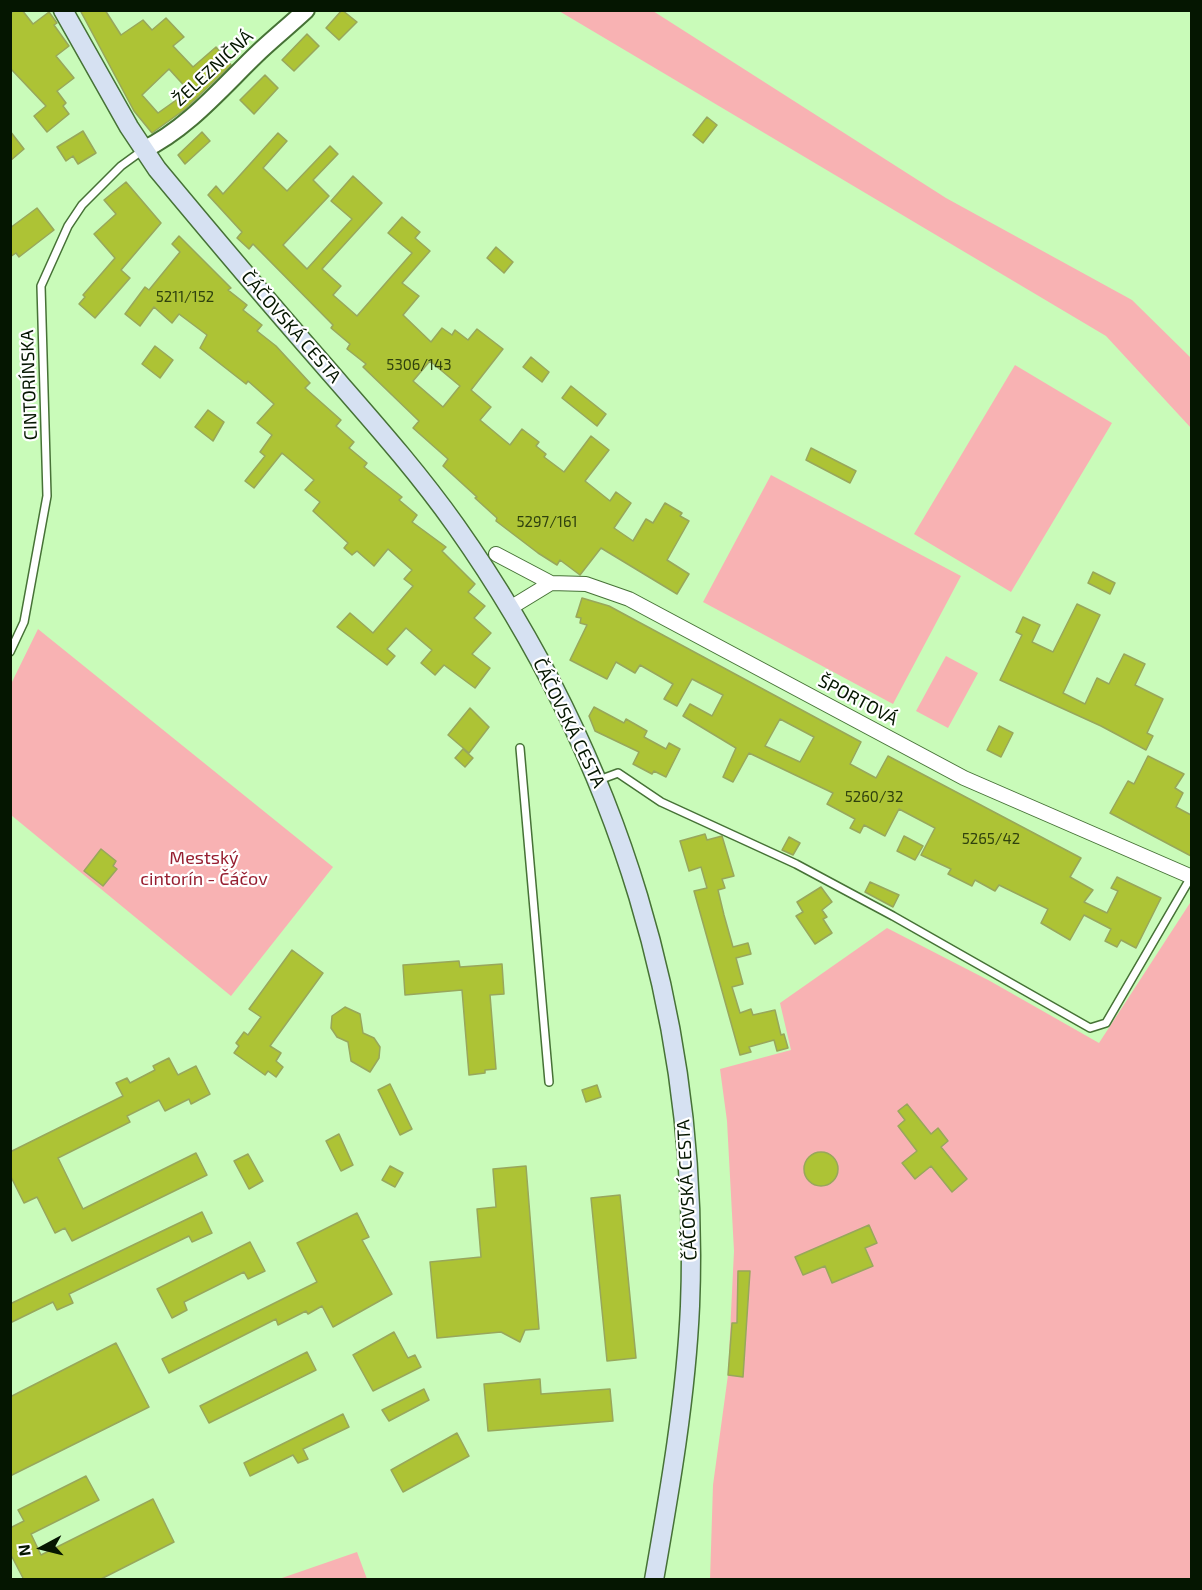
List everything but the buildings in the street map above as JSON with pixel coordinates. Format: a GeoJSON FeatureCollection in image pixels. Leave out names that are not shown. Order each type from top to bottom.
{"type":"FeatureCollection","features":[{"type":"Feature","properties":{"kind":"main road","name":"ČÁČOVSKÁ CESTA"},"geometry":{"type":"LineString","coordinates":[[63,10],[143,150],[422,481],[456,527],[510,608],[553,687],[598,780],[647,922],[676,1056],[686,1142],[691,1250],[687,1344],[654,1580]]}},
{"type":"Feature","properties":{"kind":"street","name":"ŽELEZNIČNÁ"},"geometry":{"type":"LineString","coordinates":[[143,150],[171,132],[210,101],[306,10]]}},
{"type":"Feature","properties":{"kind":"street"},"geometry":{"type":"LineString","coordinates":[[496,554],[551,583]]}},
{"type":"Feature","properties":{"kind":"street"},"geometry":{"type":"LineString","coordinates":[[510,608],[551,583]]}},
{"type":"Feature","properties":{"kind":"street","name":"ŠPORTOVÁ"},"geometry":{"type":"LineString","coordinates":[[551,583],[586,584],[630,599],[964,778],[1191,877]]}},
{"type":"Feature","properties":{"kind":"lane","name":"CINTORÍNSKA"},"geometry":{"type":"LineString","coordinates":[[10,651],[24,622],[47,496],[41,286],[68,226],[82,205],[121,166],[143,150]]}},
{"type":"Feature","properties":{"kind":"lane"},"geometry":{"type":"LineString","coordinates":[[520,748],[549,1082]]}},
{"type":"Feature","properties":{"kind":"lane"},"geometry":{"type":"LineString","coordinates":[[598,780],[618,773],[661,802],[796,864],[893,916],[1090,1028],[1106,1023],[1191,877]]}},
{"type":"Feature","properties":{"kind":"green space"},"geometry":{"type":"Polygon","coordinates":[[[559,11],[653,11],[946,198],[1132,300],[1191,358],[1191,428],[1106,336],[559,11]]]}},
{"type":"Feature","properties":{"kind":"green space"},"geometry":{"type":"Polygon","coordinates":[[[1015,365],[1112,423],[1011,592],[914,534],[1015,365]]]}},
{"type":"Feature","properties":{"kind":"green space"},"geometry":{"type":"Polygon","coordinates":[[[771,475],[961,576],[893,704],[703,602],[771,475]]]}},
{"type":"Feature","properties":{"kind":"green space","name":"Mestský cintorín - Čáčov"},"geometry":{"type":"Polygon","coordinates":[[[38,629],[333,867],[231,996],[11,815],[10,686],[38,629]]]}},
{"type":"Feature","properties":{"kind":"green space"},"geometry":{"type":"Polygon","coordinates":[[[946,656],[978,673],[948,728],[916,711],[946,656]]]}},
{"type":"Feature","properties":{"kind":"green space"},"geometry":{"type":"Polygon","coordinates":[[[1190,903],[1191,1579],[710,1580],[713,1485],[728,1375],[734,1251],[727,1121],[720,1069],[791,1050],[780,1003],[887,928],[990,981],[1099,1043],[1190,903]]]}},
{"type":"Feature","properties":{"kind":"green space"},"geometry":{"type":"Polygon","coordinates":[[[357,1552],[367,1579],[279,1579],[357,1552]]]}}]}
